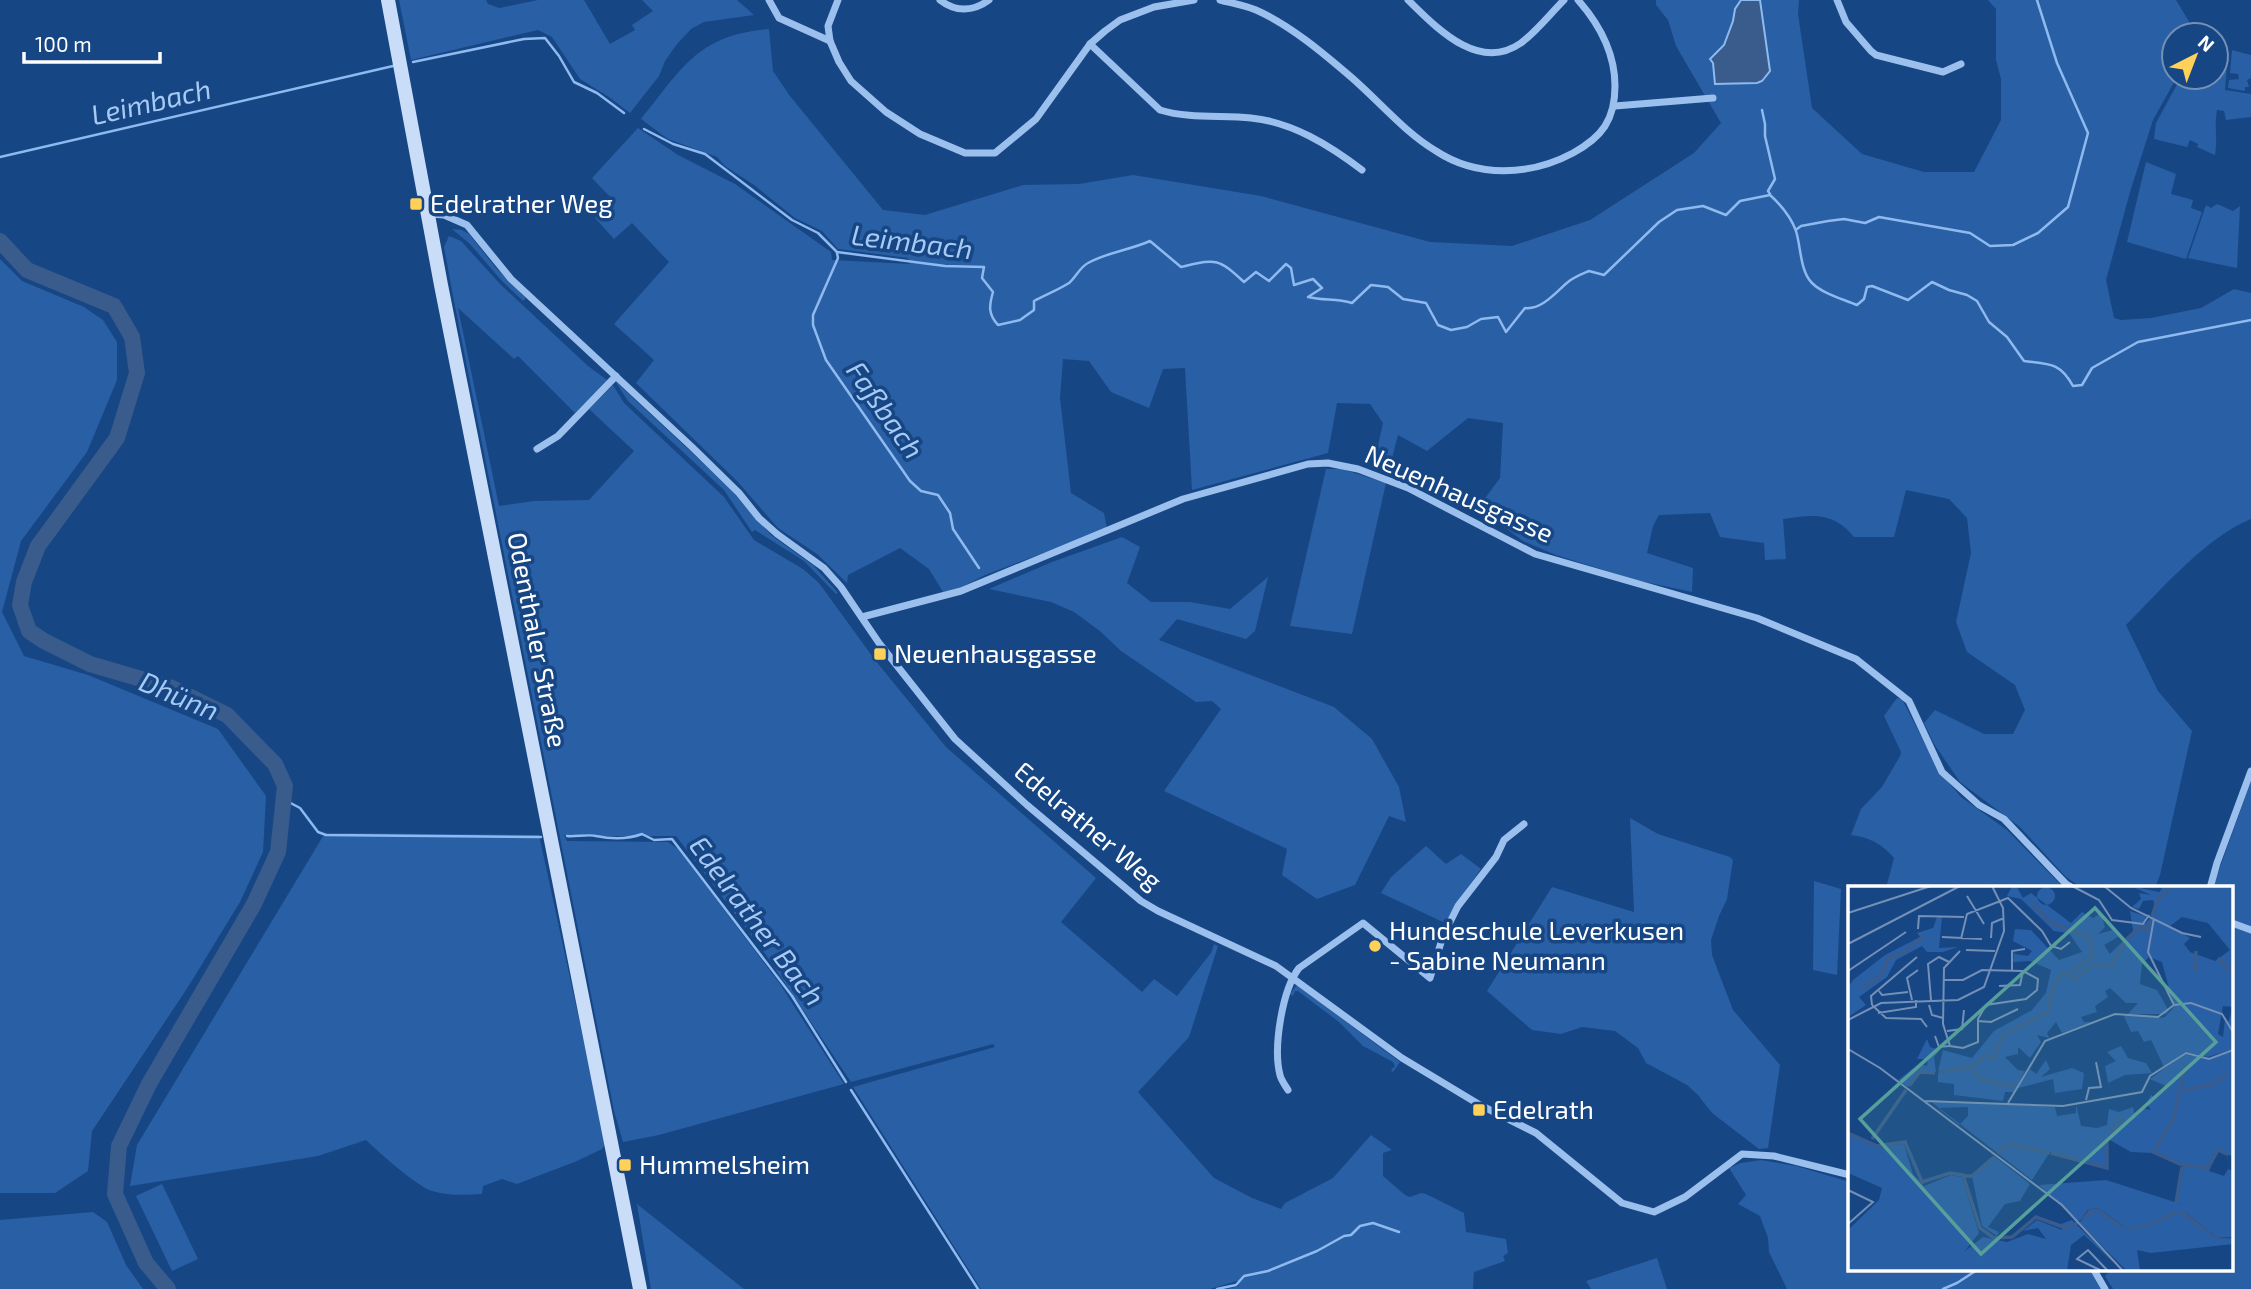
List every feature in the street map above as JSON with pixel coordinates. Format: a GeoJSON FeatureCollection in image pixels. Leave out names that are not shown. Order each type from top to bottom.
{"type":"FeatureCollection","features":[{"type":"Feature","properties":{"kind":"main road","name":"Odenthaler Straße"},"geometry":{"type":"LineString","coordinates":[[388,0],[640,1289]]}},
{"type":"Feature","properties":{"kind":"street"},"geometry":{"type":"LineString","coordinates":[[769,0],[779,18],[830,41]]}},
{"type":"Feature","properties":{"kind":"street"},"geometry":{"type":"LineString","coordinates":[[838,0],[828,26],[830,41],[851,81],[886,112],[920,134],[965,153],[995,153],[1036,120],[1090,44],[1120,20],[1154,7],[1194,0]]}},
{"type":"Feature","properties":{"kind":"street"},"geometry":{"type":"LineString","coordinates":[[940,0],[948,6],[970,10],[989,0]]}},
{"type":"Feature","properties":{"kind":"street"},"geometry":{"type":"LineString","coordinates":[[1220,0],[1255,10],[1277,22],[1350,76],[1434,150],[1453,161],[1473,167],[1506,171],[1523,170],[1556,161],[1591,142],[1607,124],[1615,106],[1614,61],[1598,26],[1578,0]]}},
{"type":"Feature","properties":{"kind":"street"},"geometry":{"type":"LineString","coordinates":[[1408,0],[1450,38],[1465,47],[1490,52],[1520,44],[1564,0]]}},
{"type":"Feature","properties":{"kind":"street"},"geometry":{"type":"LineString","coordinates":[[1837,0],[1846,22],[1876,55],[1943,72],[1961,64]]}},
{"type":"Feature","properties":{"kind":"street"},"geometry":{"type":"LineString","coordinates":[[1090,44],[1160,110],[1173,114],[1249,118],[1286,125],[1308,135],[1362,170]]}},
{"type":"Feature","properties":{"kind":"street"},"geometry":{"type":"LineString","coordinates":[[1615,106],[1713,98]]}},
{"type":"Feature","properties":{"kind":"street","name":"Edelrather Weg"},"geometry":{"type":"LineString","coordinates":[[428,214],[444,215],[467,225],[511,279],[739,493],[759,518],[824,568],[955,739],[1027,805],[1141,901],[1276,966],[1402,1058],[1480,1105],[1536,1133],[1622,1203],[1654,1212],[1685,1197],[1742,1154],[1774,1156],[1848,1174]]}},
{"type":"Feature","properties":{"kind":"street"},"geometry":{"type":"LineString","coordinates":[[537,449],[558,436],[616,376]]}},
{"type":"Feature","properties":{"kind":"street","name":"Neuenhausgasse"},"geometry":{"type":"LineString","coordinates":[[862,617],[961,591],[1182,499],[1308,464],[1328,463],[1357,469],[1408,488],[1535,554],[1757,618],[1856,659],[1909,701],[1942,772],[1979,805],[2004,819],[2070,886]]}},
{"type":"Feature","properties":{"kind":"street"},"geometry":{"type":"LineString","coordinates":[[2211,886],[2251,771]]}},
{"type":"Feature","properties":{"kind":"street"},"geometry":{"type":"LineString","coordinates":[[1288,1090],[1280,1076],[1278,1028],[1292,977],[1299,968],[1363,923],[1430,978],[1443,936],[1458,906],[1496,857],[1504,839],[1524,824]]}},
{"type":"Feature","properties":{"kind":"street"},"geometry":{"type":"LineString","coordinates":[[2234,924],[2251,930]]}},
{"type":"Feature","properties":{"kind":"street"},"geometry":{"type":"LineString","coordinates":[[2095,1272],[2105,1289]]}},
{"type":"Feature","properties":{"kind":"shaded area"},"geometry":{"type":"Polygon","coordinates":[[[399,0],[486,0],[488,4],[499,8],[538,0],[584,0],[610,44],[635,30],[632,25],[653,11],[642,0],[737,0],[754,15],[704,22],[691,29],[677,44],[665,61],[659,76],[630,113],[580,79],[552,37],[538,30],[411,60],[399,0]]]}},
{"type":"Feature","properties":{"kind":"shaded area"},"geometry":{"type":"Polygon","coordinates":[[[1656,0],[1799,0],[1798,14],[1812,108],[1862,154],[1924,172],[1974,172],[2001,120],[2001,79],[1996,60],[1996,9],[1988,0],[2176,0],[2189,21],[2160,21],[2160,91],[2169,91],[2153,120],[2106,280],[2114,318],[2121,320],[2151,318],[2201,308],[2234,289],[2251,293],[2251,519],[2234,527],[2201,551],[2126,625],[2158,691],[2192,731],[2156,886],[2078,886],[2065,876],[2020,827],[1960,782],[1934,744],[1924,723],[1935,710],[1984,734],[2013,734],[2025,710],[2015,685],[1967,652],[1956,622],[1971,553],[1967,518],[1949,499],[1906,490],[1894,537],[1854,537],[1839,523],[1822,517],[1783,519],[1786,559],[1765,560],[1764,543],[1720,537],[1710,513],[1659,515],[1653,526],[1647,553],[1693,568],[1692,592],[1636,580],[1556,555],[1523,541],[1478,508],[1500,478],[1503,423],[1468,418],[1427,451],[1398,435],[1389,470],[1374,464],[1383,423],[1370,404],[1337,403],[1328,453],[1192,490],[1185,368],[1163,369],[1149,408],[1111,392],[1089,361],[1063,359],[1060,398],[1071,493],[1104,513],[1107,529],[985,575],[962,587],[943,592],[929,569],[900,548],[848,575],[847,583],[817,554],[778,528],[737,481],[636,383],[654,360],[614,324],[669,262],[632,223],[614,239],[595,218],[614,201],[592,178],[638,128],[678,155],[735,184],[831,252],[832,260],[910,264],[908,258],[838,249],[822,231],[795,218],[725,166],[717,157],[668,139],[641,119],[694,57],[708,46],[745,32],[769,29],[773,71],[790,96],[883,210],[925,215],[1023,185],[1079,184],[1133,175],[1261,196],[1430,242],[1512,246],[1590,220],[1694,153],[1721,123],[1676,46],[1668,20],[1656,5],[1656,0]]]}},
{"type":"Feature","properties":{"kind":"shaded area"},"geometry":{"type":"Polygon","coordinates":[[[1741,0],[1760,0],[1770,71],[1757,83],[1715,84],[1713,63],[1710,59],[1724,45],[1735,9],[1741,0]]]}},
{"type":"Feature","properties":{"kind":"shaded area"},"geometry":{"type":"Polygon","coordinates":[[[2232,50],[2251,55],[2251,78],[2247,80],[2249,87],[2245,87],[2245,91],[2230,88],[2230,80],[2239,79],[2238,74],[2230,73],[2232,50]]]}},
{"type":"Feature","properties":{"kind":"shaded area"},"geometry":{"type":"Polygon","coordinates":[[[2173,91],[2230,91],[2251,94],[2251,117],[2226,120],[2224,111],[2217,110],[2215,155],[2197,147],[2198,144],[2190,140],[2187,147],[2154,139],[2156,123],[2173,91]]]}},
{"type":"Feature","properties":{"kind":"shaded area"},"geometry":{"type":"Polygon","coordinates":[[[2146,162],[2176,174],[2171,194],[2193,200],[2191,208],[2202,212],[2186,259],[2127,242],[2146,162]]]}},
{"type":"Feature","properties":{"kind":"shaded area"},"geometry":{"type":"Polygon","coordinates":[[[2217,204],[2233,211],[2240,206],[2237,268],[2188,258],[2206,205],[2211,208],[2217,204]]]}},
{"type":"Feature","properties":{"kind":"shaded area"},"geometry":{"type":"Polygon","coordinates":[[[452,229],[469,234],[496,268],[526,298],[523,301],[470,244],[452,229]]]}},
{"type":"Feature","properties":{"kind":"shaded area"},"geometry":{"type":"Polygon","coordinates":[[[449,236],[461,241],[501,285],[588,366],[607,380],[575,413],[518,356],[514,359],[458,308],[499,506],[534,501],[589,500],[634,451],[589,409],[613,385],[624,403],[724,497],[754,540],[803,569],[819,583],[875,660],[946,747],[1096,878],[1061,922],[1142,992],[1154,979],[1177,996],[1211,953],[1214,944],[1218,946],[1189,1037],[1138,1092],[1214,1178],[1252,1198],[1281,1209],[1285,1203],[1333,1178],[1371,1135],[1392,1150],[1383,1153],[1383,1176],[1405,1195],[1410,1197],[1426,1194],[1464,1213],[1466,1232],[1506,1239],[1508,1253],[1503,1256],[1505,1261],[1474,1272],[1473,1289],[1227,1289],[1239,1286],[1237,1281],[1210,1289],[981,1289],[853,1087],[995,1047],[993,1044],[851,1082],[764,952],[676,836],[564,835],[567,841],[668,842],[678,849],[780,984],[844,1084],[659,1135],[623,1142],[614,1111],[454,301],[444,247],[449,236]]]}},
{"type":"Feature","properties":{"kind":"shaded area"},"geometry":{"type":"Polygon","coordinates":[[[0,259],[22,281],[84,307],[103,320],[117,342],[117,380],[87,452],[21,541],[2,612],[24,656],[88,675],[218,729],[266,796],[263,852],[240,902],[188,987],[92,1131],[88,1171],[55,1193],[0,1193],[0,259]]]}},
{"type":"Feature","properties":{"kind":"shaded area"},"geometry":{"type":"Polygon","coordinates":[[[615,381],[731,489],[771,535],[814,566],[838,593],[804,561],[755,530],[752,532],[724,490],[628,401],[615,381]]]}},
{"type":"Feature","properties":{"kind":"shaded area"},"geometry":{"type":"Polygon","coordinates":[[[1326,469],[1342,469],[1386,483],[1352,634],[1290,626],[1326,469]]]}},
{"type":"Feature","properties":{"kind":"shaded area"},"geometry":{"type":"Polygon","coordinates":[[[1122,537],[1140,547],[1127,583],[1151,602],[1190,602],[1230,609],[1268,577],[1255,631],[1246,639],[1177,619],[1159,640],[1334,707],[1372,739],[1399,787],[1406,822],[1389,816],[1355,885],[1317,899],[1282,875],[1287,849],[1164,791],[1221,709],[1212,701],[1196,702],[1121,651],[1074,612],[1051,602],[989,589],[1052,562],[1122,537]]]}},
{"type":"Feature","properties":{"kind":"shaded area"},"geometry":{"type":"Polygon","coordinates":[[[1897,698],[1902,699],[1939,771],[1961,797],[2007,830],[2062,886],[1887,886],[1894,858],[1875,842],[1851,835],[1861,809],[1882,787],[1900,756],[1901,752],[1884,716],[1897,698]]]}},
{"type":"Feature","properties":{"kind":"shaded area"},"geometry":{"type":"Polygon","coordinates":[[[2251,781],[2251,928],[2234,921],[2234,886],[2214,884],[2251,781]]]}},
{"type":"Feature","properties":{"kind":"shaded area"},"geometry":{"type":"Polygon","coordinates":[[[1630,818],[1658,834],[1733,860],[1727,899],[1711,940],[1712,955],[1733,1010],[1780,1065],[1768,1148],[1759,1149],[1712,1113],[1687,1085],[1646,1063],[1638,1048],[1615,1031],[1582,1027],[1561,1034],[1532,1030],[1487,991],[1552,887],[1634,912],[1630,818]]]}},
{"type":"Feature","properties":{"kind":"shaded area"},"geometry":{"type":"Polygon","coordinates":[[[325,833],[539,835],[605,1139],[602,1149],[517,1184],[502,1179],[483,1186],[482,1194],[463,1195],[432,1191],[417,1183],[366,1140],[318,1156],[130,1186],[137,1145],[325,833]]]}},
{"type":"Feature","properties":{"kind":"shaded area"},"geometry":{"type":"Polygon","coordinates":[[[1426,846],[1446,864],[1461,854],[1481,869],[1445,923],[1381,893],[1391,877],[1426,846]]]}},
{"type":"Feature","properties":{"kind":"shaded area"},"geometry":{"type":"Polygon","coordinates":[[[1814,881],[1841,889],[1837,975],[1813,970],[1814,881]]]}},
{"type":"Feature","properties":{"kind":"shaded area"},"geometry":{"type":"Polygon","coordinates":[[[2234,925],[2251,931],[2251,1289],[2113,1289],[2105,1276],[2109,1272],[2234,1272],[2234,925]]]}},
{"type":"Feature","properties":{"kind":"shaded area"},"geometry":{"type":"Polygon","coordinates":[[[1296,986],[1400,1062],[1393,1072],[1393,1062],[1363,1046],[1339,1022],[1298,991],[1295,991],[1293,996],[1290,994],[1296,986]]]}},
{"type":"Feature","properties":{"kind":"shaded area"},"geometry":{"type":"Polygon","coordinates":[[[1761,1160],[1796,1166],[1848,1181],[1848,1272],[2094,1272],[2103,1289],[1787,1289],[1769,1252],[1768,1238],[1760,1216],[1738,1204],[1746,1195],[1729,1168],[1761,1160]]]}},
{"type":"Feature","properties":{"kind":"shaded area"},"geometry":{"type":"Polygon","coordinates":[[[162,1184],[198,1259],[172,1271],[136,1196],[162,1184]]]}},
{"type":"Feature","properties":{"kind":"shaded area"},"geometry":{"type":"Polygon","coordinates":[[[637,1204],[744,1289],[651,1289],[637,1204]]]}},
{"type":"Feature","properties":{"kind":"shaded area"},"geometry":{"type":"Polygon","coordinates":[[[93,1212],[107,1222],[126,1265],[143,1289],[0,1289],[0,1220],[93,1212]]]}},
{"type":"Feature","properties":{"kind":"shaded area"},"geometry":{"type":"Polygon","coordinates":[[[1657,1258],[1667,1289],[1591,1289],[1586,1281],[1657,1258]]]}},
{"type":"Feature","properties":{"kind":"waterway"},"geometry":{"type":"LineString","coordinates":[[1797,229],[1801,226],[1844,219],[1865,223],[1879,217],[1970,233],[1990,246],[2013,245],[2038,233],[2068,207],[2088,133],[2057,63],[2037,0]]}},
{"type":"Feature","properties":{"kind":"waterway","name":"Leimbach"},"geometry":{"type":"LineString","coordinates":[[413,62],[524,39],[545,38],[574,82],[597,93],[624,113]]}},
{"type":"Feature","properties":{"kind":"waterway","name":"Leimbach"},"geometry":{"type":"LineString","coordinates":[[0,157],[393,66]]}},
{"type":"Feature","properties":{"kind":"waterway"},"geometry":{"type":"LineString","coordinates":[[1762,110],[1775,179],[1768,191],[1770,194]]}},
{"type":"Feature","properties":{"kind":"waterway","name":"Leimbach"},"geometry":{"type":"LineString","coordinates":[[644,129],[673,144],[705,154],[792,220],[818,233],[837,252],[945,266],[984,267],[982,278],[993,292],[990,310],[998,325],[1020,320],[1034,310],[1034,301],[1069,283],[1088,263],[1150,241],[1181,267],[1216,262],[1244,282],[1256,272],[1269,281],[1286,264],[1291,268],[1294,285],[1313,279],[1322,288],[1308,297],[1352,303],[1371,285],[1388,287],[1403,299],[1426,303],[1438,325],[1451,330],[1467,327],[1481,319],[1498,317],[1506,332],[1525,308],[1548,300],[1573,279],[1589,271],[1604,275],[1659,222],[1677,210],[1703,206],[1726,215],[1740,201],[1770,195],[1782,207],[1796,231],[1808,278],[1822,290],[1857,305],[1864,299],[1867,287],[1872,286],[1908,300],[1932,282],[1967,295],[1977,301],[1989,322],[2007,337],[2024,361],[2058,368],[2073,386],[2082,385],[2092,368],[2138,342],[2251,320]]}},
{"type":"Feature","properties":{"kind":"waterway","name":"Dhünn"},"geometry":{"type":"LineString","coordinates":[[0,241],[27,270],[114,306],[132,337],[137,373],[117,438],[38,546],[24,582],[20,605],[29,631],[90,664],[172,688],[227,715],[275,764],[285,786],[278,852],[254,904],[149,1084],[119,1146],[115,1194],[146,1263],[168,1289]]}},
{"type":"Feature","properties":{"kind":"waterway","name":"Faßbach"},"geometry":{"type":"LineString","coordinates":[[837,253],[838,258],[813,315],[813,325],[826,360],[910,481],[921,491],[938,495],[950,513],[953,529],[979,568]]}},
{"type":"Feature","properties":{"kind":"waterway","name":"Edelrather Bach"},"geometry":{"type":"LineString","coordinates":[[283,799],[300,808],[318,832],[326,835],[541,837]]}},
{"type":"Feature","properties":{"kind":"waterway","name":"Edelrather Bach"},"geometry":{"type":"LineString","coordinates":[[567,836],[619,838],[642,834],[654,840],[672,839],[792,996],[846,1082]]}},
{"type":"Feature","properties":{"kind":"waterway","name":"Edelrather Bach"},"geometry":{"type":"LineString","coordinates":[[851,1090],[978,1289]]}},
{"type":"Feature","properties":{"kind":"waterway","name":"Edelrather Bach"},"geometry":{"type":"LineString","coordinates":[[1217,1289],[1236,1285],[1244,1276],[1268,1271],[1317,1251],[1351,1235],[1360,1226],[1373,1223],[1399,1232]]}},
{"type":"Feature","properties":{"kind":"waterway"},"geometry":{"type":"LineString","coordinates":[[1943,1289],[1974,1272]]}},
{"type":"Feature","properties":{"kind":"place","name":"Edelrather Weg"},"geometry":{"type":"Point","coordinates":[416,204]}},
{"type":"Feature","properties":{"kind":"place","name":"Neuenhausgasse"},"geometry":{"type":"Point","coordinates":[880,654]}},
{"type":"Feature","properties":{"kind":"place","name":"Hundeschule Leverkusen - Sabine Neumann"},"geometry":{"type":"Point","coordinates":[1375,946]}},
{"type":"Feature","properties":{"kind":"place","name":"Edelrath"},"geometry":{"type":"Point","coordinates":[1479,1110]}},
{"type":"Feature","properties":{"kind":"place","name":"Hummelsheim"},"geometry":{"type":"Point","coordinates":[625,1165]}}]}
